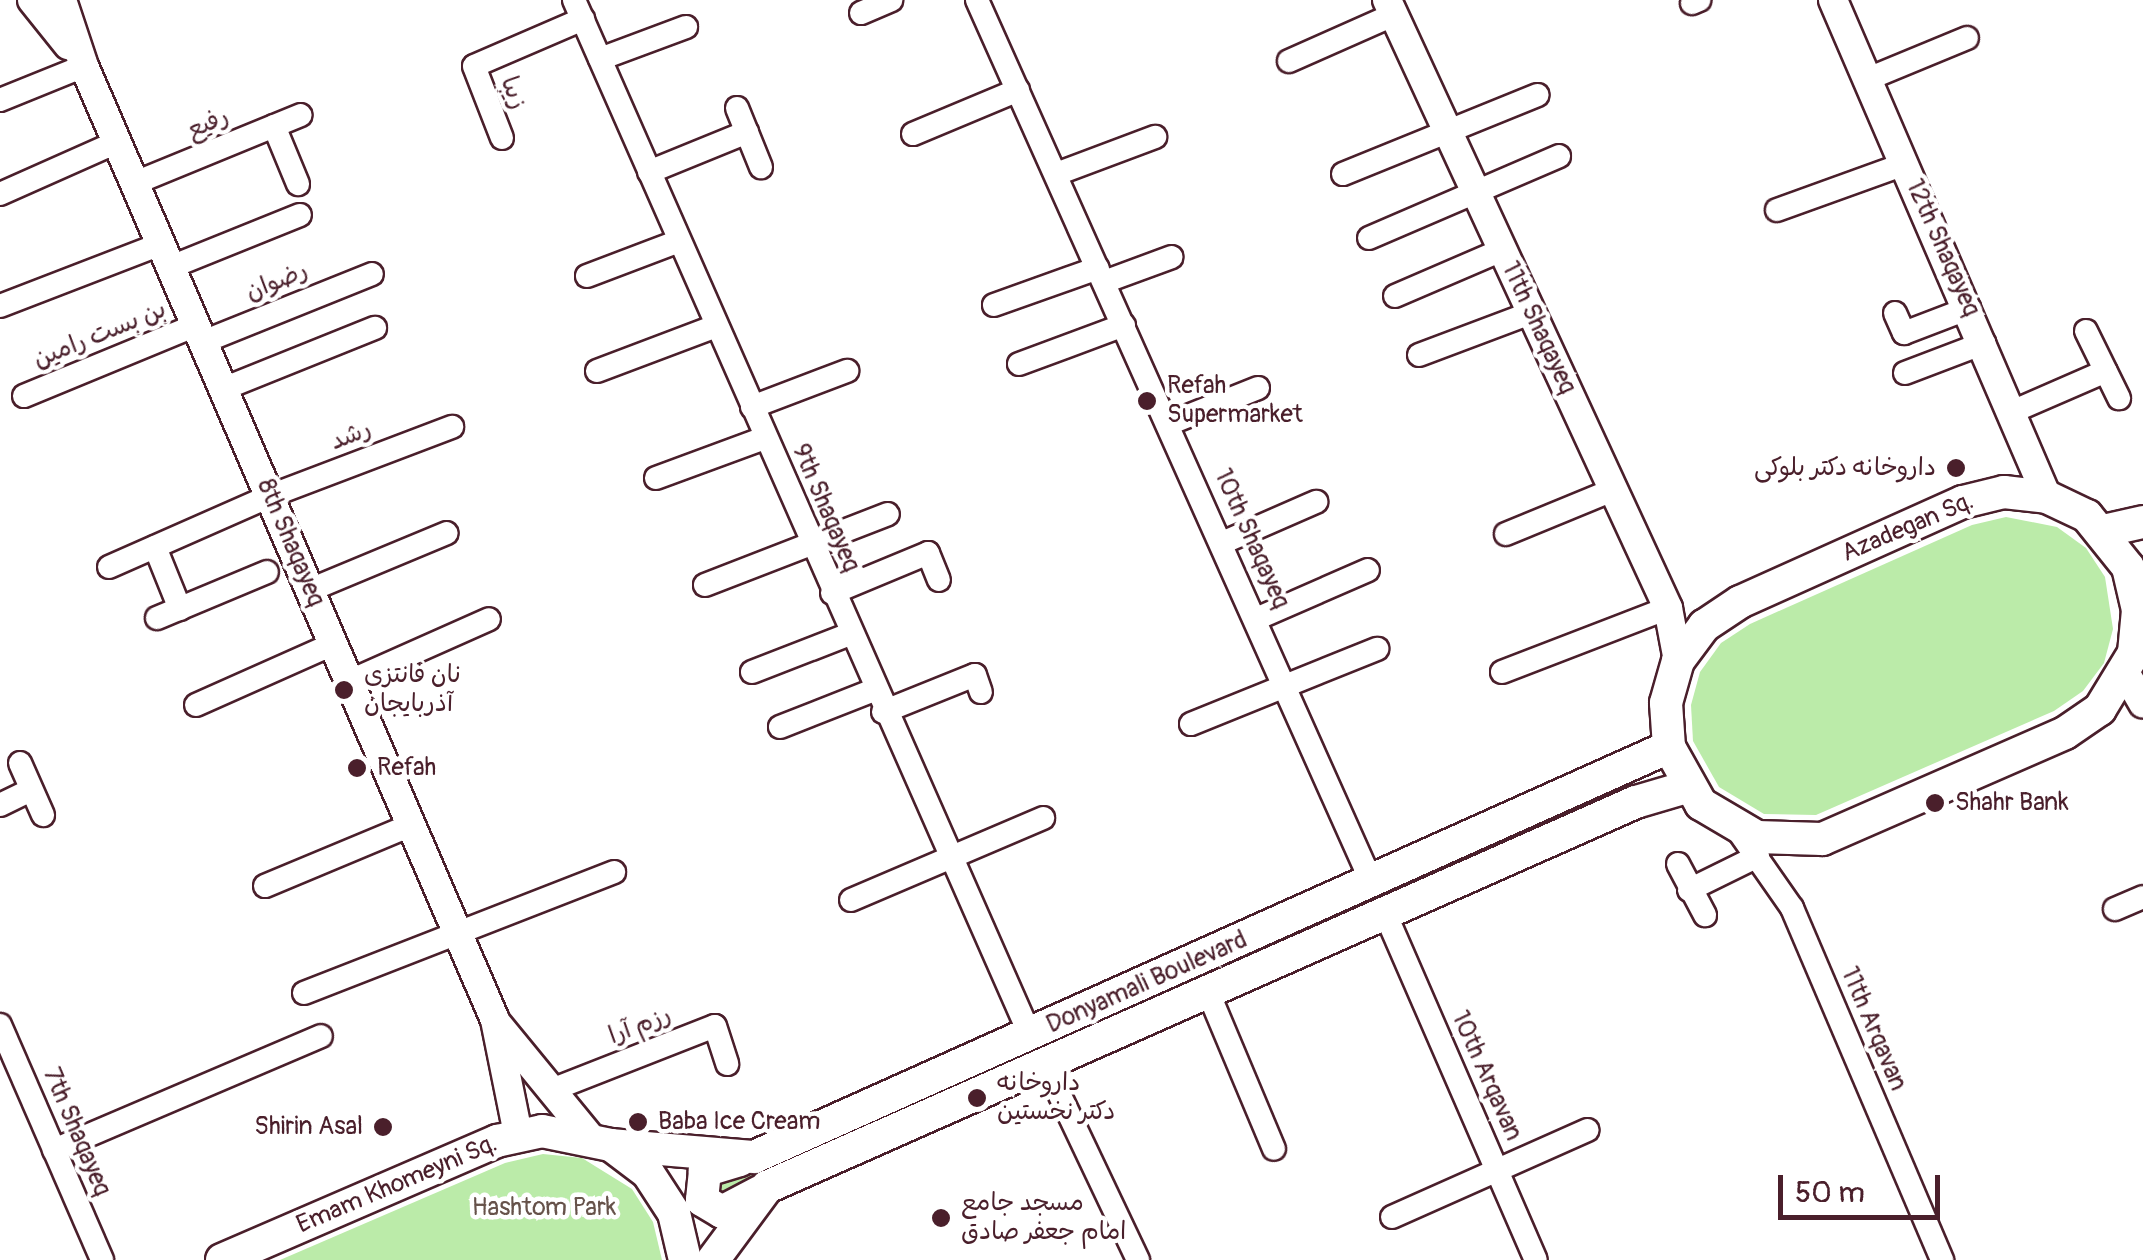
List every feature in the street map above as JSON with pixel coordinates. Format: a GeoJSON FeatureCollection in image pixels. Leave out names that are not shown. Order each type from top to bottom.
{"type":"FeatureCollection","features":[{"type":"Feature","properties":{"kind":"main road","name":"Azadegan Sq."},"geometry":{"type":"LineString","coordinates":[[1982,496],[2048,497],[2104,530],[2131,578],[2140,626],[2126,674],[2083,723],[1842,832],[1778,842],[1736,830],[1688,787],[1670,746],[1666,703],[1678,661],[1721,612],[1982,496]]}},
{"type":"Feature","properties":{"kind":"main road"},"geometry":{"type":"LineString","coordinates":[[2104,530],[2143,522]]}},
{"type":"Feature","properties":{"kind":"main road","name":"Donyamali Boulevard"},"geometry":{"type":"LineString","coordinates":[[1038,1050],[1208,992],[1670,746]]}},
{"type":"Feature","properties":{"kind":"main road","name":"Donyamali Boulevard"},"geometry":{"type":"LineString","coordinates":[[600,1141],[760,1172],[1379,898],[1636,802],[1688,787]]}},
{"type":"Feature","properties":{"kind":"main road","name":"Emam Khomeyni Sq."},"geometry":{"type":"LineString","coordinates":[[222,1260],[518,1134],[600,1141]]}},
{"type":"Feature","properties":{"kind":"main road"},"geometry":{"type":"LineString","coordinates":[[600,1141],[663,1192],[685,1260]]}},
{"type":"Feature","properties":{"kind":"main road","name":"Donyamali Boulevard"},"geometry":{"type":"LineString","coordinates":[[713,1260],[760,1172]]}},
{"type":"Feature","properties":{"kind":"street","name":"8th Shaqayeq"},"geometry":{"type":"LineString","coordinates":[[32,0],[84,66]]}},
{"type":"Feature","properties":{"kind":"street","name":"8th Shaqayeq"},"geometry":{"type":"LineString","coordinates":[[62,0],[84,66],[496,1020],[518,1134]]}},
{"type":"Feature","properties":{"kind":"street"},"geometry":{"type":"LineString","coordinates":[[861,13],[892,0]]}},
{"type":"Feature","properties":{"kind":"street","name":"10th Shaqayeq"},"geometry":{"type":"LineString","coordinates":[[977,0],[1379,898]]}},
{"type":"Feature","properties":{"kind":"street","name":"12th Shaqayeq"},"geometry":{"type":"LineString","coordinates":[[1833,0],[2014,410],[2048,497]]}},
{"type":"Feature","properties":{"kind":"street"},"geometry":{"type":"LineString","coordinates":[[1289,61],[1390,8]]}},
{"type":"Feature","properties":{"kind":"street","name":"11th Shaqayeq"},"geometry":{"type":"LineString","coordinates":[[1390,8],[1668,608],[1678,661]]}},
{"type":"Feature","properties":{"kind":"street","name":"9th Shaqayeq"},"geometry":{"type":"LineString","coordinates":[[579,10],[947,859],[1138,1260]]}},
{"type":"Feature","properties":{"kind":"street","name":"زیبا"},"geometry":{"type":"LineString","coordinates":[[502,138],[474,66],[579,10]]}},
{"type":"Feature","properties":{"kind":"street"},"geometry":{"type":"LineString","coordinates":[[600,59],[686,27]]}},
{"type":"Feature","properties":{"kind":"street"},"geometry":{"type":"LineString","coordinates":[[1868,79],[1967,38]]}},
{"type":"Feature","properties":{"kind":"street"},"geometry":{"type":"LineString","coordinates":[[0,100],[84,66]]}},
{"type":"Feature","properties":{"kind":"street"},"geometry":{"type":"LineString","coordinates":[[914,134],[1018,90]]}},
{"type":"Feature","properties":{"kind":"street"},"geometry":{"type":"LineString","coordinates":[[1342,174],[1538,95]]}},
{"type":"Feature","properties":{"kind":"street"},"geometry":{"type":"LineString","coordinates":[[738,108],[761,167]]}},
{"type":"Feature","properties":{"kind":"street","name":"رفیع"},"geometry":{"type":"LineString","coordinates":[[134,183],[302,115]]}},
{"type":"Feature","properties":{"kind":"street"},"geometry":{"type":"LineString","coordinates":[[274,126],[298,184]]}},
{"type":"Feature","properties":{"kind":"street"},"geometry":{"type":"LineString","coordinates":[[649,172],[747,132]]}},
{"type":"Feature","properties":{"kind":"street"},"geometry":{"type":"LineString","coordinates":[[1056,174],[1155,137]]}},
{"type":"Feature","properties":{"kind":"street"},"geometry":{"type":"LineString","coordinates":[[0,194],[117,142]]}},
{"type":"Feature","properties":{"kind":"street"},"geometry":{"type":"LineString","coordinates":[[1369,238],[1559,156]]}},
{"type":"Feature","properties":{"kind":"street"},"geometry":{"type":"LineString","coordinates":[[1777,210],[1905,164]]}},
{"type":"Feature","properties":{"kind":"street"},"geometry":{"type":"LineString","coordinates":[[0,306],[300,215]]}},
{"type":"Feature","properties":{"kind":"street"},"geometry":{"type":"LineString","coordinates":[[586,276],[679,241]]}},
{"type":"Feature","properties":{"kind":"street"},"geometry":{"type":"LineString","coordinates":[[1395,296],[1502,250]]}},
{"type":"Feature","properties":{"kind":"street"},"geometry":{"type":"LineString","coordinates":[[994,305],[1172,257]]}},
{"type":"Feature","properties":{"kind":"street","name":"رضوان"},"geometry":{"type":"LineString","coordinates":[[200,334],[372,274]]}},
{"type":"Feature","properties":{"kind":"street"},"geometry":{"type":"LineString","coordinates":[[1895,313],[1904,333],[1969,308]]}},
{"type":"Feature","properties":{"kind":"street"},"geometry":{"type":"LineString","coordinates":[[1419,354],[1531,313]]}},
{"type":"Feature","properties":{"kind":"street"},"geometry":{"type":"LineString","coordinates":[[1019,364],[1124,324]]}},
{"type":"Feature","properties":{"kind":"street"},"geometry":{"type":"LineString","coordinates":[[597,371],[716,326]]}},
{"type":"Feature","properties":{"kind":"street"},"geometry":{"type":"LineString","coordinates":[[224,389],[375,328]]}},
{"type":"Feature","properties":{"kind":"street"},"geometry":{"type":"LineString","coordinates":[[2086,331],[2119,398]]}},
{"type":"Feature","properties":{"kind":"street","name":"بن بست رامین"},"geometry":{"type":"LineString","coordinates":[[24,396],[200,334]]}},
{"type":"Feature","properties":{"kind":"street"},"geometry":{"type":"LineString","coordinates":[[1905,373],[1984,343]]}},
{"type":"Feature","properties":{"kind":"street"},"geometry":{"type":"LineString","coordinates":[[752,407],[847,372]]}},
{"type":"Feature","properties":{"kind":"street"},"geometry":{"type":"LineString","coordinates":[[2014,410],[2106,372]]}},
{"type":"Feature","properties":{"kind":"street"},"geometry":{"type":"LineString","coordinates":[[1168,424],[1258,388]]}},
{"type":"Feature","properties":{"kind":"street","name":"رشد"},"geometry":{"type":"LineString","coordinates":[[108,567],[270,496],[452,427]]}},
{"type":"Feature","properties":{"kind":"street"},"geometry":{"type":"LineString","coordinates":[[656,478],[765,438]]}},
{"type":"Feature","properties":{"kind":"street"},"geometry":{"type":"LineString","coordinates":[[1506,534],[1613,490]]}},
{"type":"Feature","properties":{"kind":"street"},"geometry":{"type":"LineString","coordinates":[[1222,542],[1316,502]]}},
{"type":"Feature","properties":{"kind":"street"},"geometry":{"type":"LineString","coordinates":[[705,585],[888,514]]}},
{"type":"Feature","properties":{"kind":"street"},"geometry":{"type":"LineString","coordinates":[[310,590],[447,533]]}},
{"type":"Feature","properties":{"kind":"street"},"geometry":{"type":"LineString","coordinates":[[154,547],[180,609]]}},
{"type":"Feature","properties":{"kind":"street"},"geometry":{"type":"LineString","coordinates":[[832,592],[928,553],[938,580]]}},
{"type":"Feature","properties":{"kind":"street"},"geometry":{"type":"LineString","coordinates":[[1256,619],[1368,570]]}},
{"type":"Feature","properties":{"kind":"street"},"geometry":{"type":"LineString","coordinates":[[156,618],[267,572]]}},
{"type":"Feature","properties":{"kind":"street"},"geometry":{"type":"LineString","coordinates":[[1502,672],[1668,608]]}},
{"type":"Feature","properties":{"kind":"street"},"geometry":{"type":"LineString","coordinates":[[350,681],[489,619]]}},
{"type":"Feature","properties":{"kind":"street"},"geometry":{"type":"LineString","coordinates":[[752,672],[850,634]]}},
{"type":"Feature","properties":{"kind":"street"},"geometry":{"type":"LineString","coordinates":[[196,706],[333,644]]}},
{"type":"Feature","properties":{"kind":"street"},"geometry":{"type":"LineString","coordinates":[[1190,724],[1377,649]]}},
{"type":"Feature","properties":{"kind":"street"},"geometry":{"type":"LineString","coordinates":[[780,727],[975,674],[981,692]]}},
{"type":"Feature","properties":{"kind":"street"},"geometry":{"type":"LineString","coordinates":[[2126,674],[2143,703]]}},
{"type":"Feature","properties":{"kind":"street"},"geometry":{"type":"LineString","coordinates":[[20,763],[43,815]]}},
{"type":"Feature","properties":{"kind":"street"},"geometry":{"type":"LineString","coordinates":[[0,805],[31,790]]}},
{"type":"Feature","properties":{"kind":"street"},"geometry":{"type":"LineString","coordinates":[[851,900],[1043,818]]}},
{"type":"Feature","properties":{"kind":"street"},"geometry":{"type":"LineString","coordinates":[[266,886],[412,825]]}},
{"type":"Feature","properties":{"kind":"street","name":"11th Arqavan"},"geometry":{"type":"LineString","coordinates":[[1736,830],[1792,908],[1942,1260]]}},
{"type":"Feature","properties":{"kind":"street"},"geometry":{"type":"LineString","coordinates":[[1689,890],[1758,856]]}},
{"type":"Feature","properties":{"kind":"street"},"geometry":{"type":"LineString","coordinates":[[1678,864],[1705,915]]}},
{"type":"Feature","properties":{"kind":"street"},"geometry":{"type":"LineString","coordinates":[[304,993],[614,872]]}},
{"type":"Feature","properties":{"kind":"street"},"geometry":{"type":"LineString","coordinates":[[2115,909],[2143,897]]}},
{"type":"Feature","properties":{"kind":"street","name":"10th Arqavan"},"geometry":{"type":"LineString","coordinates":[[1379,898],[1534,1255]]}},
{"type":"Feature","properties":{"kind":"street"},"geometry":{"type":"LineString","coordinates":[[1208,992],[1274,1149]]}},
{"type":"Feature","properties":{"kind":"street","name":"8th Shaqayeq"},"geometry":{"type":"LineString","coordinates":[[496,1020],[549,1091],[600,1141]]}},
{"type":"Feature","properties":{"kind":"street","name":"7th Shaqayeq"},"geometry":{"type":"LineString","coordinates":[[0,1025],[6,1058],[54,1150],[102,1260]]}},
{"type":"Feature","properties":{"kind":"street","name":"رزم آرا"},"geometry":{"type":"LineString","coordinates":[[549,1091],[715,1026],[727,1064]]}},
{"type":"Feature","properties":{"kind":"street"},"geometry":{"type":"LineString","coordinates":[[54,1150],[321,1036]]}},
{"type":"Feature","properties":{"kind":"street"},"geometry":{"type":"LineString","coordinates":[[1392,1216],[1587,1130]]}},
{"type":"Feature","properties":{"kind":"street"},"geometry":{"type":"LineString","coordinates":[[1508,1260],[1534,1255]]}},
{"type":"Feature","properties":{"kind":"green space"},"geometry":{"type":"Polygon","coordinates":[[[2006,517],[2057,527],[2086,548],[2105,577],[2113,629],[2104,663],[2083,691],[2054,711],[1816,815],[1764,814],[1719,787],[1693,741],[1691,705],[1700,672],[1721,643],[1750,624],[1972,525],[2006,517]]]}},
{"type":"Feature","properties":{"kind":"green space"},"geometry":{"type":"Polygon","coordinates":[[[1628,783],[1632,792],[722,1200],[710,1184],[1628,783]]]}},
{"type":"Feature","properties":{"kind":"green space","name":"Hashtom Park"},"geometry":{"type":"Polygon","coordinates":[[[543,1154],[582,1158],[632,1189],[653,1222],[662,1260],[280,1260],[505,1163],[543,1154]]]}},
{"type":"Feature","properties":{"kind":"place","name":"Refah Supermarket"},"geometry":{"type":"Point","coordinates":[1147,401]}},
{"type":"Feature","properties":{"kind":"place","name":"داروخانه دکتر بلوکی"},"geometry":{"type":"Point","coordinates":[1956,468]}},
{"type":"Feature","properties":{"kind":"place","name":"نان فانتزی آذربایجان"},"geometry":{"type":"Point","coordinates":[344,690]}},
{"type":"Feature","properties":{"kind":"place","name":"Refah"},"geometry":{"type":"Point","coordinates":[357,768]}},
{"type":"Feature","properties":{"kind":"place","name":"Shahr Bank"},"geometry":{"type":"Point","coordinates":[1935,803]}},
{"type":"Feature","properties":{"kind":"place","name":"داروخانه دکتر نخستین"},"geometry":{"type":"Point","coordinates":[977,1098]}},
{"type":"Feature","properties":{"kind":"place","name":"Baba Ice Cream"},"geometry":{"type":"Point","coordinates":[638,1122]}},
{"type":"Feature","properties":{"kind":"place","name":"Shirin Asal"},"geometry":{"type":"Point","coordinates":[383,1127]}},
{"type":"Feature","properties":{"kind":"place","name":"مسجد جامع امام جعفر صادق"},"geometry":{"type":"Point","coordinates":[941,1218]}}]}
